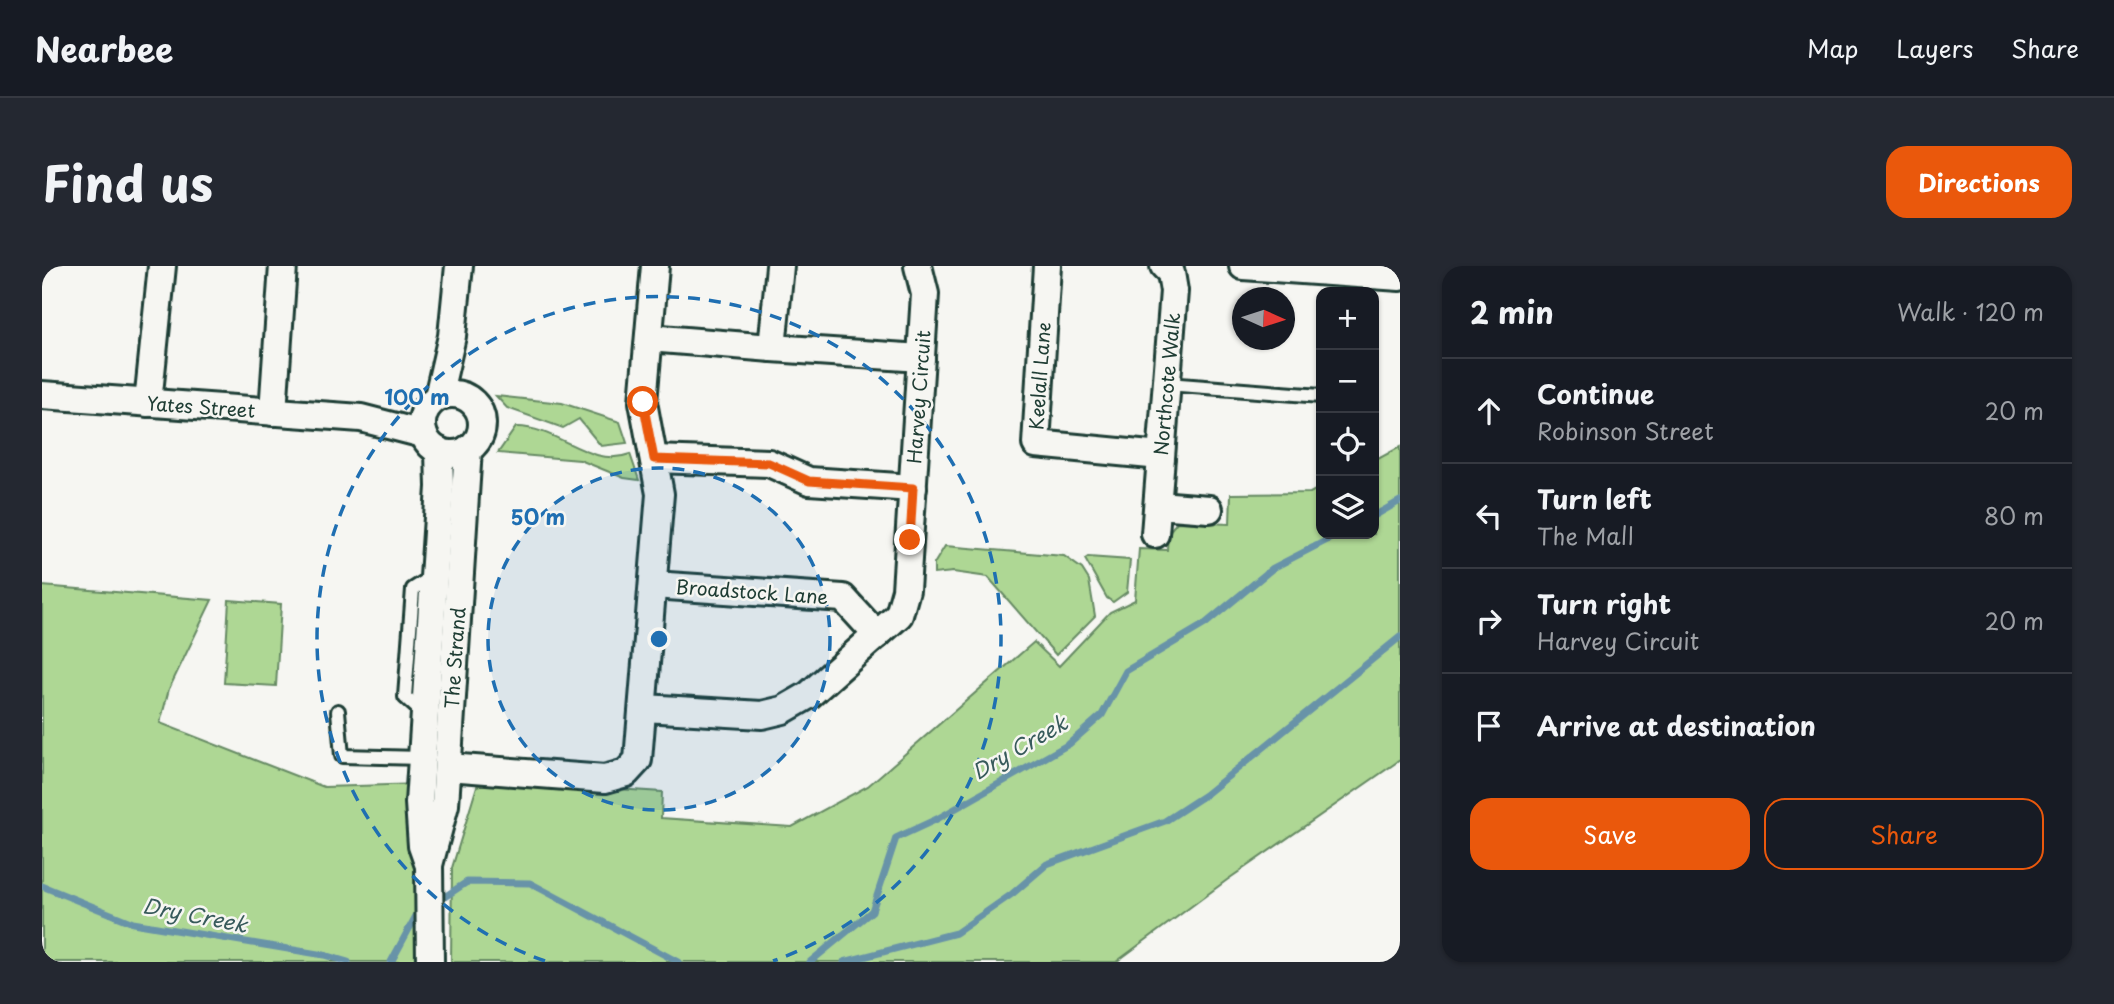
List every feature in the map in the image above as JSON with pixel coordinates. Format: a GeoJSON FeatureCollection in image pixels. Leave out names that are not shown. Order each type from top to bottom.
{"type":"FeatureCollection","features":[{"type":"Feature","properties":{"kind":"street"},"geometry":{"type":"LineString","coordinates":[[148,403],[162,266]]}},
{"type":"Feature","properties":{"kind":"street"},"geometry":{"type":"LineString","coordinates":[[273,412],[283,266]]}},
{"type":"Feature","properties":{"kind":"street","name":"The Strand"},"geometry":{"type":"LineString","coordinates":[[430,962],[429,865],[420,829],[422,758],[441,471],[438,418],[452,336],[459,266]]}},
{"type":"Feature","properties":{"kind":"street"},"geometry":{"type":"LineString","coordinates":[[448,767],[615,778],[630,769],[638,760],[660,494],[643,402],[655,266]]}},
{"type":"Feature","properties":{"kind":"street"},"geometry":{"type":"LineString","coordinates":[[772,348],[780,266]]}},
{"type":"Feature","properties":{"kind":"street","name":"Harvey Circuit"},"geometry":{"type":"LineString","coordinates":[[644,708],[762,715],[783,710],[808,695],[899,615],[904,604],[925,294],[918,266]]}},
{"type":"Feature","properties":{"kind":"street","name":"Keelall Lane"},"geometry":{"type":"LineString","coordinates":[[1047,266],[1035,444],[1161,456]]}},
{"type":"Feature","properties":{"kind":"street"},"geometry":{"type":"LineString","coordinates":[[1243,266],[1365,277],[1400,277]]}},
{"type":"Feature","properties":{"kind":"street","name":"Northcote Walk"},"geometry":{"type":"LineString","coordinates":[[1156,534],[1175,268]]}},
{"type":"Feature","properties":{"kind":"street"},"geometry":{"type":"LineString","coordinates":[[649,338],[921,358]]}},
{"type":"Feature","properties":{"kind":"street","name":"Yates Street"},"geometry":{"type":"LineString","coordinates":[[42,395],[361,418],[438,418],[450,454],[468,449]]}},
{"type":"Feature","properties":{"kind":"street","name":"The Strand"},"geometry":{"type":"LineString","coordinates":[[429,865],[445,805],[468,449],[479,438],[482,425],[474,404],[438,418]]}},
{"type":"Feature","properties":{"kind":"street"},"geometry":{"type":"LineString","coordinates":[[654,459],[769,463],[809,481],[913,488]]}},
{"type":"Feature","properties":{"kind":"street"},"geometry":{"type":"LineString","coordinates":[[1158,505],[1209,509]]}},
{"type":"Feature","properties":{"kind":"street","name":"Broadstock Lane"},"geometry":{"type":"LineString","coordinates":[[653,585],[843,598],[877,635]]}},
{"type":"Feature","properties":{"kind":"lane"},"geometry":{"type":"LineString","coordinates":[[1167,384],[1316,396]]}},
{"type":"Feature","properties":{"kind":"lane"},"geometry":{"type":"LineString","coordinates":[[338,711],[342,756],[422,758]]}},
{"type":"Feature","properties":{"kind":"green space"},"geometry":{"type":"Polygon","coordinates":[[[496,396],[562,403],[620,422],[627,443],[601,446],[579,419],[563,428],[507,408],[496,396]]]}},
{"type":"Feature","properties":{"kind":"green space"},"geometry":{"type":"Polygon","coordinates":[[[516,427],[531,428],[601,456],[630,454],[639,480],[624,478],[580,460],[498,453],[516,427]]]}},
{"type":"Feature","properties":{"kind":"green space"},"geometry":{"type":"Polygon","coordinates":[[[1400,447],[1400,760],[1227,880],[1116,962],[451,962],[452,868],[477,786],[493,781],[662,792],[661,818],[792,827],[868,786],[1034,642],[1059,666],[1110,612],[1135,600],[1139,549],[1167,550],[1168,533],[1177,522],[1230,524],[1231,494],[1310,493],[1316,490],[1316,539],[1379,539],[1379,458],[1400,447]]]}},
{"type":"Feature","properties":{"kind":"green space"},"geometry":{"type":"Polygon","coordinates":[[[945,546],[1064,556],[1082,569],[1089,580],[1095,616],[1056,655],[988,577],[953,572],[934,574],[934,564],[945,546]]]}},
{"type":"Feature","properties":{"kind":"green space"},"geometry":{"type":"Polygon","coordinates":[[[1085,559],[1130,560],[1127,592],[1113,602],[1107,598],[1085,559]]]}},
{"type":"Feature","properties":{"kind":"green space"},"geometry":{"type":"Polygon","coordinates":[[[42,586],[212,600],[169,689],[160,723],[324,787],[420,784],[429,962],[42,962],[42,586]]]}},
{"type":"Feature","properties":{"kind":"green space"},"geometry":{"type":"Polygon","coordinates":[[[229,600],[281,604],[276,686],[224,683],[229,600]]]}},
{"type":"Feature","properties":{"kind":"waterway","name":"Dry Creek"},"geometry":{"type":"LineString","coordinates":[[1379,513],[1400,501]]}},
{"type":"Feature","properties":{"kind":"waterway","name":"Dry Creek"},"geometry":{"type":"LineString","coordinates":[[810,962],[872,911],[896,838],[937,819],[1069,744],[1102,715],[1126,671],[1205,624],[1273,568],[1329,539]]}},
{"type":"Feature","properties":{"kind":"waterway","name":"Dry Creek"},"geometry":{"type":"LineString","coordinates":[[844,962],[956,933],[1012,894],[1047,864],[1165,821],[1205,795],[1400,637]]}},
{"type":"Feature","properties":{"kind":"waterway","name":"Dry Creek"},"geometry":{"type":"LineString","coordinates":[[437,902],[467,882],[530,883],[678,962]]}},
{"type":"Feature","properties":{"kind":"waterway","name":"Dry Creek"},"geometry":{"type":"LineString","coordinates":[[42,886],[133,923],[324,955],[348,962]]}},
{"type":"Feature","properties":{"kind":"waterway","name":"Dry Creek"},"geometry":{"type":"LineString","coordinates":[[391,962],[416,916],[424,910]]}},
{"type":"Feature","properties":{"kind":"route"},"geometry":{"type":"LineString","coordinates":[[643,402],[654,459],[769,463],[777,464],[809,481],[913,488],[910,540]]}}]}
